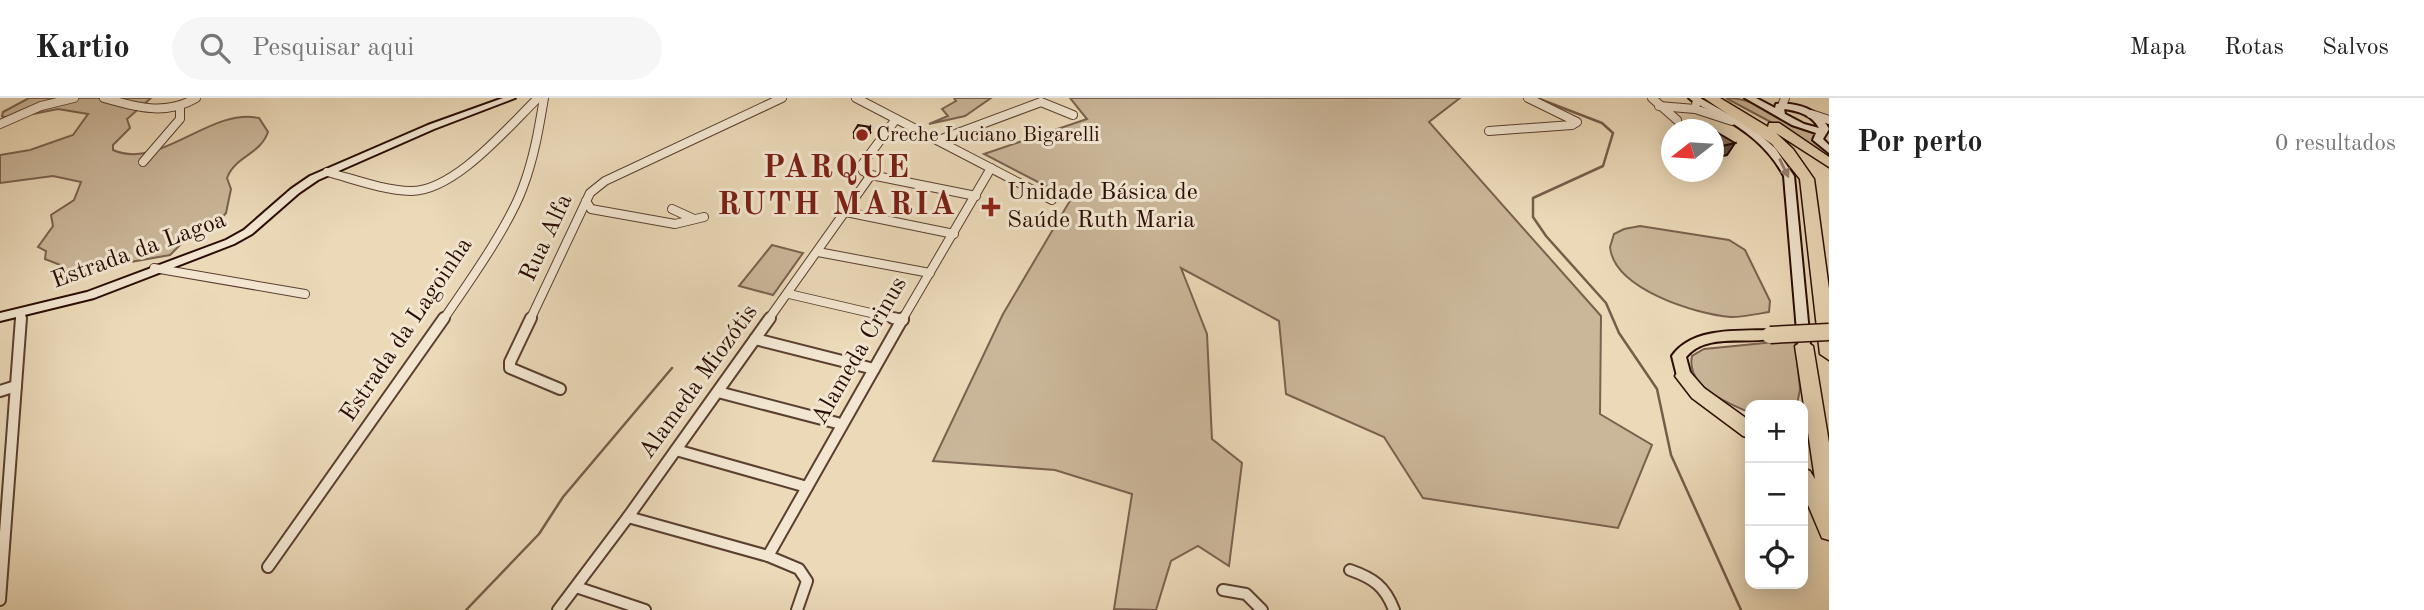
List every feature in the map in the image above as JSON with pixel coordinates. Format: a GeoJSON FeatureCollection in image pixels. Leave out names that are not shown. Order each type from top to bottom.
{"type":"FeatureCollection","features":[{"type":"Feature","properties":{"kind":"highway"},"geometry":{"type":"LineString","coordinates":[[1728,100],[1775,126],[1829,163]]}},
{"type":"Feature","properties":{"kind":"highway"},"geometry":{"type":"LineString","coordinates":[[1728,100],[1791,142],[1816,173],[1821,185],[1829,266]]}},
{"type":"Feature","properties":{"kind":"highway"},"geometry":{"type":"LineString","coordinates":[[1699,101],[1772,136],[1795,158],[1807,179],[1829,354]]}},
{"type":"Feature","properties":{"kind":"highway"},"geometry":{"type":"LineString","coordinates":[[1802,400],[1804,346]]}},
{"type":"Feature","properties":{"kind":"highway"},"geometry":{"type":"LineString","coordinates":[[1804,346],[1829,504]]}},
{"type":"Feature","properties":{"kind":"highway"},"geometry":{"type":"LineString","coordinates":[[1684,376],[1712,397],[1745,413]]}},
{"type":"Feature","properties":{"kind":"highway"},"geometry":{"type":"LineString","coordinates":[[1684,376],[1699,393],[1745,427]]}},
{"type":"Feature","properties":{"kind":"highway"},"geometry":{"type":"LineString","coordinates":[[1808,484],[1818,501],[1829,532]]}},
{"type":"Feature","properties":{"kind":"main road","name":"Estrada da Lagoa"},"geometry":{"type":"LineString","coordinates":[[0,317],[90,295],[239,237],[295,191],[327,172],[431,127],[511,98]]}},
{"type":"Feature","properties":{"kind":"main road"},"geometry":{"type":"LineString","coordinates":[[1749,98],[1811,114],[1826,127]]}},
{"type":"Feature","properties":{"kind":"main road"},"geometry":{"type":"LineString","coordinates":[[1699,101],[1739,123],[1773,150],[1789,176],[1804,346]]}},
{"type":"Feature","properties":{"kind":"main road"},"geometry":{"type":"LineString","coordinates":[[1781,106],[1803,127],[1826,127]]}},
{"type":"Feature","properties":{"kind":"main road"},"geometry":{"type":"LineString","coordinates":[[1826,127],[1818,140],[1829,150]]}},
{"type":"Feature","properties":{"kind":"main road"},"geometry":{"type":"LineString","coordinates":[[1684,376],[1679,356],[1686,346],[1707,340],[1829,332]]}},
{"type":"Feature","properties":{"kind":"street"},"geometry":{"type":"LineString","coordinates":[[0,124],[41,106],[74,98]]}},
{"type":"Feature","properties":{"kind":"street"},"geometry":{"type":"LineString","coordinates":[[104,98],[147,108],[180,107],[196,98]]}},
{"type":"Feature","properties":{"kind":"street"},"geometry":{"type":"LineString","coordinates":[[327,172],[406,190],[427,189],[478,157],[538,98]]}},
{"type":"Feature","properties":{"kind":"street","name":"Estrada da Lagoinha"},"geometry":{"type":"LineString","coordinates":[[268,567],[450,309],[511,213],[523,188],[538,136],[544,98]]}},
{"type":"Feature","properties":{"kind":"street","name":"Rua Alfa"},"geometry":{"type":"LineString","coordinates":[[560,389],[515,372],[510,368],[510,362],[595,187],[782,98]]}},
{"type":"Feature","properties":{"kind":"street"},"geometry":{"type":"LineString","coordinates":[[856,98],[1052,200]]}},
{"type":"Feature","properties":{"kind":"street"},"geometry":{"type":"LineString","coordinates":[[1652,98],[1676,119]]}},
{"type":"Feature","properties":{"kind":"street"},"geometry":{"type":"LineString","coordinates":[[1489,131],[1577,122],[1534,99]]}},
{"type":"Feature","properties":{"kind":"street"},"geometry":{"type":"LineString","coordinates":[[1659,106],[1699,101]]}},
{"type":"Feature","properties":{"kind":"street"},"geometry":{"type":"LineString","coordinates":[[939,140],[1036,103],[1044,103],[1073,115]]}},
{"type":"Feature","properties":{"kind":"street"},"geometry":{"type":"LineString","coordinates":[[144,162],[180,119],[180,107]]}},
{"type":"Feature","properties":{"kind":"street"},"geometry":{"type":"LineString","coordinates":[[896,119],[861,166],[863,171],[871,175],[976,195]]}},
{"type":"Feature","properties":{"kind":"street","name":"Alameda Crinus"},"geometry":{"type":"LineString","coordinates":[[768,556],[841,424],[991,168]]}},
{"type":"Feature","properties":{"kind":"street","name":"Alameda Miozótis"},"geometry":{"type":"LineString","coordinates":[[558,610],[789,294],[871,175]]}},
{"type":"Feature","properties":{"kind":"street"},"geometry":{"type":"LineString","coordinates":[[586,201],[591,209],[675,225],[704,217]]}},
{"type":"Feature","properties":{"kind":"street"},"geometry":{"type":"LineString","coordinates":[[672,209],[694,219]]}},
{"type":"Feature","properties":{"kind":"street"},"geometry":{"type":"LineString","coordinates":[[846,212],[954,234]]}},
{"type":"Feature","properties":{"kind":"street"},"geometry":{"type":"LineString","coordinates":[[818,252],[930,273]]}},
{"type":"Feature","properties":{"kind":"street"},"geometry":{"type":"LineString","coordinates":[[154,268],[305,294]]}},
{"type":"Feature","properties":{"kind":"street"},"geometry":{"type":"LineString","coordinates":[[789,294],[903,320]]}},
{"type":"Feature","properties":{"kind":"street"},"geometry":{"type":"LineString","coordinates":[[0,600],[21,313]]}},
{"type":"Feature","properties":{"kind":"street"},"geometry":{"type":"LineString","coordinates":[[755,339],[874,369]]}},
{"type":"Feature","properties":{"kind":"street"},"geometry":{"type":"LineString","coordinates":[[0,391],[16,386]]}},
{"type":"Feature","properties":{"kind":"street"},"geometry":{"type":"LineString","coordinates":[[718,392],[841,424]]}},
{"type":"Feature","properties":{"kind":"street"},"geometry":{"type":"LineString","coordinates":[[676,450],[807,487]]}},
{"type":"Feature","properties":{"kind":"street"},"geometry":{"type":"LineString","coordinates":[[628,517],[768,556],[799,569],[807,582],[797,610]]}},
{"type":"Feature","properties":{"kind":"street"},"geometry":{"type":"LineString","coordinates":[[1350,570],[1381,584],[1388,591],[1394,610]]}},
{"type":"Feature","properties":{"kind":"street"},"geometry":{"type":"LineString","coordinates":[[576,587],[645,610]]}},
{"type":"Feature","properties":{"kind":"street"},"geometry":{"type":"LineString","coordinates":[[1223,590],[1244,591],[1254,598],[1262,610]]}},
{"type":"Feature","properties":{"kind":"shaded area"},"geometry":{"type":"Polygon","coordinates":[[[29,98],[151,98],[127,119],[130,128],[113,145],[113,150],[131,154],[167,146],[222,121],[241,117],[259,118],[268,132],[259,146],[236,165],[227,178],[231,189],[226,213],[220,220],[185,240],[170,255],[91,269],[65,270],[63,266],[45,259],[46,251],[38,247],[53,226],[51,215],[74,200],[81,182],[53,176],[0,183],[0,155],[30,150],[73,135],[88,114],[58,109],[8,119],[2,116],[3,112],[29,98]]]}},
{"type":"Feature","properties":{"kind":"shaded area"},"geometry":{"type":"Polygon","coordinates":[[[954,98],[991,98],[965,116],[929,124],[948,116],[942,109],[956,101],[954,98]]]}},
{"type":"Feature","properties":{"kind":"shaded area"},"geometry":{"type":"Polygon","coordinates":[[[1070,98],[1460,98],[1429,122],[1601,316],[1600,414],[1652,445],[1618,528],[1423,498],[1384,437],[1286,394],[1279,321],[1181,268],[1207,334],[1212,439],[1242,463],[1229,566],[1198,546],[1171,561],[1156,610],[1114,609],[1132,494],[1055,470],[933,461],[1003,314],[1071,199],[984,154],[1087,119],[1070,98]]]}},
{"type":"Feature","properties":{"kind":"shaded area"},"geometry":{"type":"Polygon","coordinates":[[[1726,98],[1751,102],[1815,133],[1813,140],[1829,153],[1829,161],[1780,127],[1726,98]]]}},
{"type":"Feature","properties":{"kind":"shaded area"},"geometry":{"type":"Polygon","coordinates":[[[1640,226],[1729,240],[1745,250],[1770,301],[1769,312],[1736,317],[1716,315],[1678,305],[1641,287],[1615,262],[1610,247],[1614,234],[1640,226]]]}},
{"type":"Feature","properties":{"kind":"shaded area"},"geometry":{"type":"Polygon","coordinates":[[[772,245],[803,253],[773,295],[739,286],[772,245]]]}},
{"type":"Feature","properties":{"kind":"shaded area"},"geometry":{"type":"Polygon","coordinates":[[[1795,340],[1800,389],[1798,400],[1745,400],[1745,411],[1728,403],[1709,391],[1695,376],[1692,356],[1704,349],[1795,340]]]}},
{"type":"Feature","properties":{"kind":"building"},"geometry":{"type":"Polygon","coordinates":[[[858,125],[870,127],[865,134],[854,132],[858,125]]]}},
{"type":"Feature","properties":{"kind":"building"},"geometry":{"type":"Polygon","coordinates":[[[1724,136],[1735,143],[1724,146],[1724,136]]]}},
{"type":"Feature","properties":{"kind":"waterway"},"geometry":{"type":"LineString","coordinates":[[1537,98],[1602,123],[1613,133],[1603,166],[1533,198],[1533,217],[1546,236],[1606,303],[1619,333],[1657,389],[1671,455],[1741,610]]}},
{"type":"Feature","properties":{"kind":"waterway"},"geometry":{"type":"LineString","coordinates":[[466,610],[539,534],[563,497],[672,368]]}},
{"type":"Feature","properties":{"kind":"place","name":"Creche Luciano Bigarelli"},"geometry":{"type":"Point","coordinates":[862,135]}},
{"type":"Feature","properties":{"kind":"place","name":"Unidade Básica de Saúde Ruth Maria"},"geometry":{"type":"Point","coordinates":[991,207]}},
{"type":"Feature","properties":{"kind":"district","name":"PARQUE RUTH MARIA"},"geometry":{"type":"Point","coordinates":[837,188]}}]}
